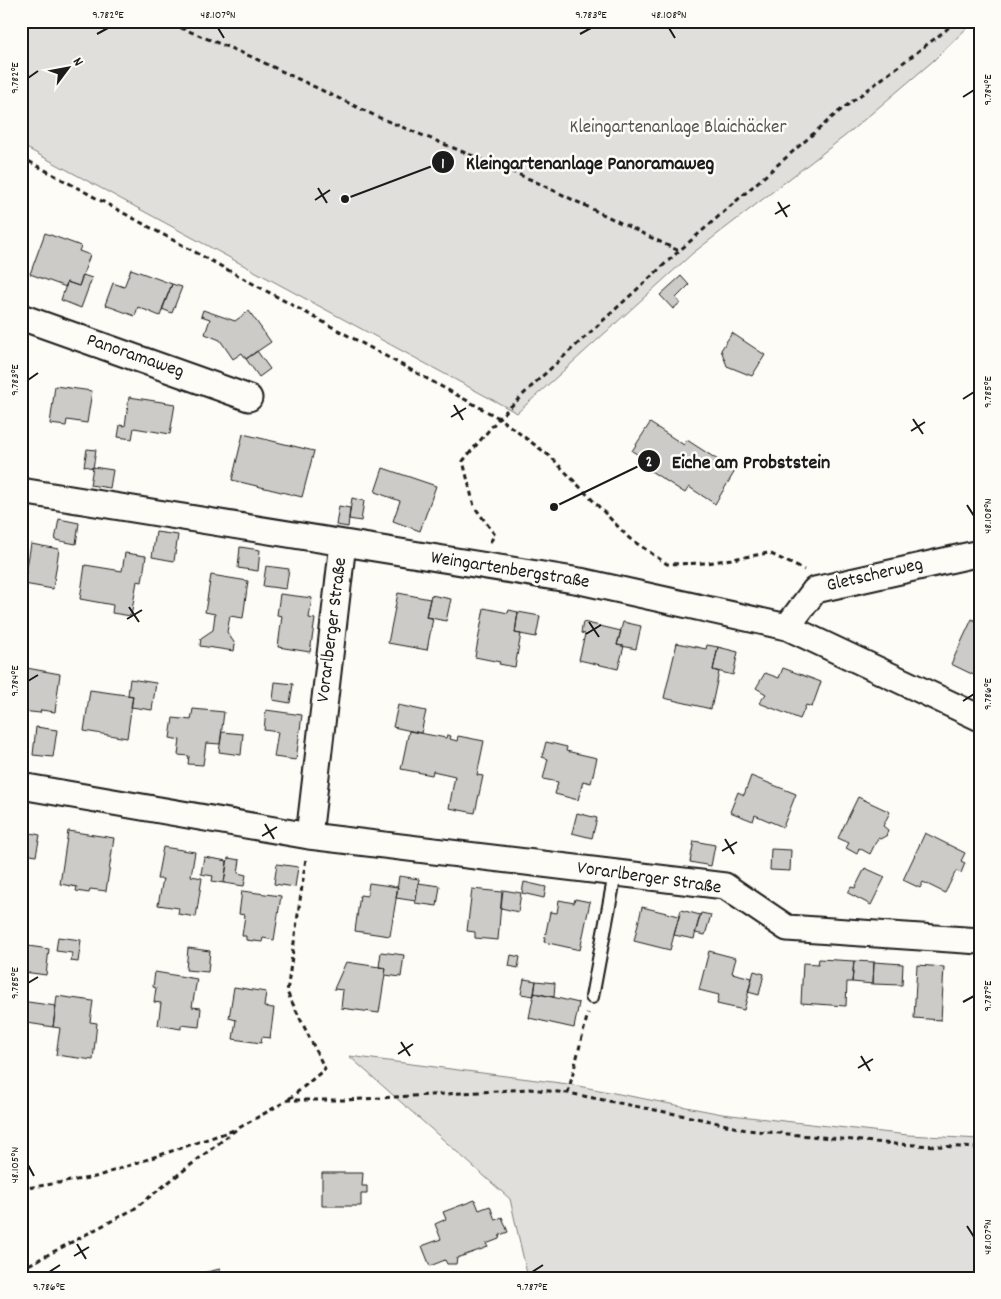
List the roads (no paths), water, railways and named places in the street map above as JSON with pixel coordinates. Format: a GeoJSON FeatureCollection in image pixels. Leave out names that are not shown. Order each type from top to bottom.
{"type":"FeatureCollection","features":[{"type":"Feature","properties":{"kind":"street","name":"Panoramaweg"},"geometry":{"type":"LineString","coordinates":[[21,317],[249,398]]}},
{"type":"Feature","properties":{"kind":"street","name":"Weingartenbergstraße"},"geometry":{"type":"LineString","coordinates":[[21,491],[476,566],[580,581],[787,627],[980,718]]}},
{"type":"Feature","properties":{"kind":"street","name":"Vorarlberger Straße"},"geometry":{"type":"LineString","coordinates":[[309,836],[343,543]]}},
{"type":"Feature","properties":{"kind":"street","name":"Gletscherweg"},"geometry":{"type":"LineString","coordinates":[[787,627],[815,590],[980,553]]}},
{"type":"Feature","properties":{"kind":"street","name":"Vorarlberger Straße"},"geometry":{"type":"LineString","coordinates":[[21,786],[309,836],[725,886],[787,928],[980,941]]}},
{"type":"Feature","properties":{"kind":"lane"},"geometry":{"type":"LineString","coordinates":[[592,997],[615,874]]}},
{"type":"Feature","properties":{"kind":"place","name":"Kleingartenanlage Panoramaweg"},"geometry":{"type":"Point","coordinates":[345,199]}},
{"type":"Feature","properties":{"kind":"place","name":"Eiche am Probststein"},"geometry":{"type":"Point","coordinates":[554,507]}},
{"type":"Feature","properties":{"kind":"park label","name":"Kleingartenanlage Blaichäcker"},"geometry":{"type":"Point","coordinates":[678,128]}}]}
